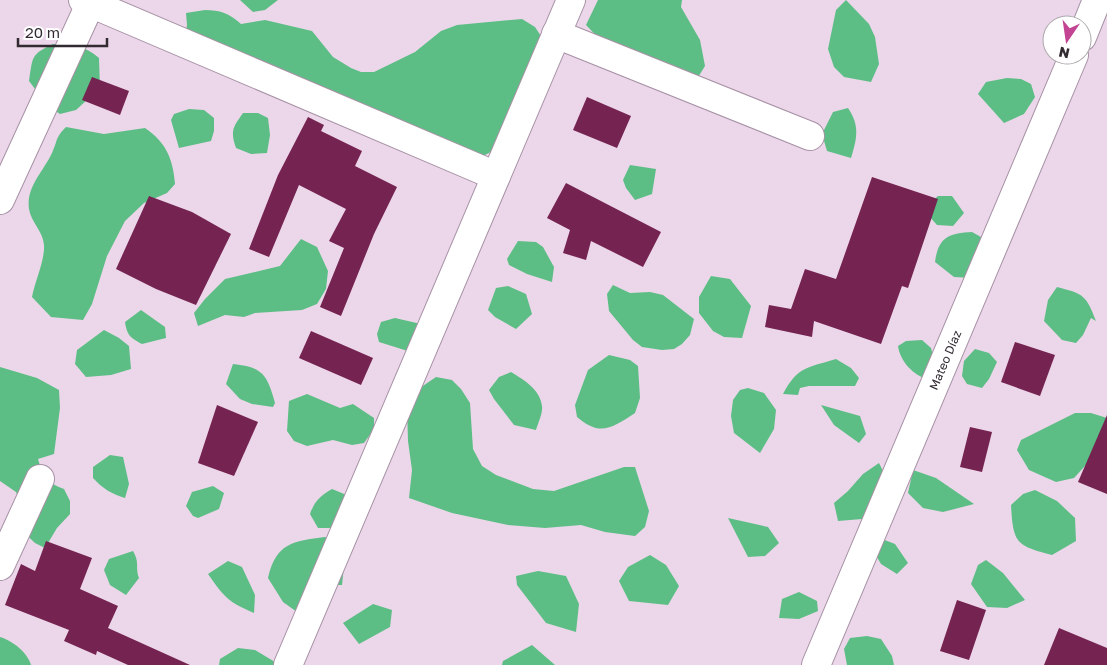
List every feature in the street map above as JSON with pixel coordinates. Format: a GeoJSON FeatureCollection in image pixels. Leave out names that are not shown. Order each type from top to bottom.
{"type":"FeatureCollection","features":[{"type":"Feature","properties":{"kind":"street"},"geometry":{"type":"LineString","coordinates":[[288,665],[571,0]]}},
{"type":"Feature","properties":{"kind":"street"},"geometry":{"type":"LineString","coordinates":[[1091,15],[1098,0]]}},
{"type":"Feature","properties":{"kind":"street"},"geometry":{"type":"LineString","coordinates":[[0,200],[88,1],[496,176]]}},
{"type":"Feature","properties":{"kind":"street"},"geometry":{"type":"LineString","coordinates":[[556,34],[810,136]]}},
{"type":"Feature","properties":{"kind":"street","name":"Mateo Díaz"},"geometry":{"type":"LineString","coordinates":[[816,665],[1070,65]]}},
{"type":"Feature","properties":{"kind":"street"},"geometry":{"type":"LineString","coordinates":[[0,566],[40,479]]}},
{"type":"Feature","properties":{"kind":"green space"},"geometry":{"type":"Polygon","coordinates":[[[240,0],[278,0],[265,10],[253,12],[240,0]]]}},
{"type":"Feature","properties":{"kind":"green space"},"geometry":{"type":"Polygon","coordinates":[[[598,0],[682,0],[681,7],[700,40],[705,66],[695,82],[609,49],[586,25],[598,0]]]}},
{"type":"Feature","properties":{"kind":"green space"},"geometry":{"type":"Polygon","coordinates":[[[846,0],[869,24],[875,37],[879,64],[871,82],[844,77],[834,67],[828,49],[836,10],[846,0]]]}},
{"type":"Feature","properties":{"kind":"green space"},"geometry":{"type":"Polygon","coordinates":[[[205,10],[224,13],[241,24],[265,20],[312,31],[333,57],[361,72],[374,72],[415,52],[441,31],[457,25],[522,19],[535,27],[550,50],[493,151],[475,160],[185,37],[186,13],[205,10]]]}},
{"type":"Feature","properties":{"kind":"green space"},"geometry":{"type":"Polygon","coordinates":[[[53,44],[78,46],[99,58],[100,88],[76,110],[60,114],[48,106],[29,81],[32,62],[36,54],[53,44]]]}},
{"type":"Feature","properties":{"kind":"green space"},"geometry":{"type":"Polygon","coordinates":[[[1007,78],[1021,79],[1031,84],[1035,97],[1024,114],[1004,123],[978,94],[986,82],[1007,78]]]}},
{"type":"Feature","properties":{"kind":"green space"},"geometry":{"type":"Polygon","coordinates":[[[848,108],[856,126],[855,144],[851,158],[827,151],[822,134],[833,112],[848,108]]]}},
{"type":"Feature","properties":{"kind":"green space"},"geometry":{"type":"Polygon","coordinates":[[[189,109],[204,110],[214,118],[214,131],[211,141],[179,148],[171,120],[174,114],[189,109]]]}},
{"type":"Feature","properties":{"kind":"green space"},"geometry":{"type":"Polygon","coordinates":[[[243,113],[258,113],[268,118],[270,135],[267,153],[251,154],[236,148],[233,133],[243,113]]]}},
{"type":"Feature","properties":{"kind":"green space"},"geometry":{"type":"Polygon","coordinates":[[[66,127],[104,134],[145,128],[158,139],[167,152],[175,184],[167,193],[144,203],[125,221],[107,256],[92,304],[83,320],[51,317],[32,297],[43,257],[44,245],[42,235],[30,214],[30,194],[52,153],[58,137],[66,127]]]}},
{"type":"Feature","properties":{"kind":"green space"},"geometry":{"type":"Polygon","coordinates":[[[630,165],[656,169],[652,194],[635,200],[626,188],[623,180],[630,165]]]}},
{"type":"Feature","properties":{"kind":"green space"},"geometry":{"type":"Polygon","coordinates":[[[938,196],[952,196],[964,213],[953,226],[937,225],[929,216],[928,205],[938,196]]]}},
{"type":"Feature","properties":{"kind":"green space"},"geometry":{"type":"Polygon","coordinates":[[[972,232],[981,237],[979,263],[972,278],[954,277],[935,262],[936,254],[946,238],[972,232]]]}},
{"type":"Feature","properties":{"kind":"green space"},"geometry":{"type":"Polygon","coordinates":[[[301,239],[317,247],[328,271],[326,289],[317,304],[302,310],[255,313],[244,317],[225,315],[198,326],[194,313],[225,279],[280,266],[301,239]]]}},
{"type":"Feature","properties":{"kind":"green space"},"geometry":{"type":"Polygon","coordinates":[[[518,241],[536,242],[543,247],[554,267],[552,282],[527,274],[509,265],[507,259],[518,241]]]}},
{"type":"Feature","properties":{"kind":"green space"},"geometry":{"type":"Polygon","coordinates":[[[711,276],[730,279],[751,306],[742,338],[724,337],[713,331],[699,313],[699,297],[711,276]]]}},
{"type":"Feature","properties":{"kind":"green space"},"geometry":{"type":"Polygon","coordinates":[[[613,285],[630,293],[650,292],[663,295],[694,319],[690,335],[682,344],[674,349],[662,350],[642,347],[633,340],[609,311],[607,294],[613,285]]]}},
{"type":"Feature","properties":{"kind":"green space"},"geometry":{"type":"Polygon","coordinates":[[[508,286],[526,294],[532,314],[516,329],[495,317],[488,310],[496,288],[508,286]]]}},
{"type":"Feature","properties":{"kind":"green space"},"geometry":{"type":"Polygon","coordinates":[[[1057,287],[1083,297],[1096,321],[1091,318],[1083,335],[1076,343],[1062,340],[1044,321],[1048,300],[1057,287]]]}},
{"type":"Feature","properties":{"kind":"green space"},"geometry":{"type":"Polygon","coordinates":[[[141,310],[165,327],[166,338],[142,344],[130,336],[125,322],[141,310]]]}},
{"type":"Feature","properties":{"kind":"green space"},"geometry":{"type":"Polygon","coordinates":[[[395,318],[421,324],[411,352],[379,342],[377,334],[381,322],[395,318]]]}},
{"type":"Feature","properties":{"kind":"green space"},"geometry":{"type":"Polygon","coordinates":[[[104,330],[129,346],[131,369],[111,375],[86,377],[75,364],[77,350],[104,330]]]}},
{"type":"Feature","properties":{"kind":"green space"},"geometry":{"type":"Polygon","coordinates":[[[922,340],[931,348],[935,363],[924,378],[907,365],[901,356],[898,346],[906,341],[922,340]]]}},
{"type":"Feature","properties":{"kind":"green space"},"geometry":{"type":"Polygon","coordinates":[[[975,349],[989,353],[997,362],[989,379],[982,388],[967,384],[962,376],[964,361],[975,349]]]}},
{"type":"Feature","properties":{"kind":"green space"},"geometry":{"type":"Polygon","coordinates":[[[609,355],[630,360],[638,366],[640,398],[635,413],[619,423],[606,428],[593,427],[577,417],[575,405],[588,370],[609,355]]]}},
{"type":"Feature","properties":{"kind":"green space"},"geometry":{"type":"Polygon","coordinates":[[[836,359],[851,368],[859,378],[855,386],[809,386],[800,388],[798,395],[783,394],[788,385],[804,369],[836,359]]]}},
{"type":"Feature","properties":{"kind":"green space"},"geometry":{"type":"Polygon","coordinates":[[[233,364],[251,367],[262,374],[272,393],[275,403],[273,407],[252,404],[240,399],[226,384],[233,364]]]}},
{"type":"Feature","properties":{"kind":"green space"},"geometry":{"type":"Polygon","coordinates":[[[0,367],[37,378],[59,390],[60,408],[54,454],[38,459],[46,478],[64,489],[70,501],[70,514],[57,528],[45,548],[35,543],[18,527],[24,509],[16,492],[0,481],[0,367]]]}},
{"type":"Feature","properties":{"kind":"green space"},"geometry":{"type":"Polygon","coordinates":[[[511,372],[531,386],[541,400],[542,412],[536,430],[514,425],[489,390],[499,377],[511,372]]]}},
{"type":"Feature","properties":{"kind":"green space"},"geometry":{"type":"Polygon","coordinates":[[[436,377],[452,380],[461,389],[470,403],[473,449],[482,466],[496,475],[533,489],[554,491],[624,467],[635,467],[649,511],[645,527],[635,536],[605,532],[581,525],[545,528],[508,525],[452,513],[409,498],[412,470],[408,441],[407,408],[417,390],[436,377]]]}},
{"type":"Feature","properties":{"kind":"green space"},"geometry":{"type":"Polygon","coordinates":[[[748,388],[764,393],[776,410],[774,429],[760,453],[734,433],[731,416],[733,400],[740,390],[748,388]]]}},
{"type":"Feature","properties":{"kind":"green space"},"geometry":{"type":"Polygon","coordinates":[[[307,394],[340,408],[353,404],[374,418],[374,429],[364,443],[352,445],[333,440],[307,446],[294,441],[287,431],[289,401],[307,394]]]}},
{"type":"Feature","properties":{"kind":"green space"},"geometry":{"type":"Polygon","coordinates":[[[821,405],[860,416],[866,434],[859,443],[834,425],[821,405]]]}},
{"type":"Feature","properties":{"kind":"green space"},"geometry":{"type":"Polygon","coordinates":[[[1075,413],[1091,413],[1107,418],[1094,456],[1074,478],[1056,482],[1029,470],[1017,450],[1021,440],[1075,413]]]}},
{"type":"Feature","properties":{"kind":"green space"},"geometry":{"type":"Polygon","coordinates":[[[110,455],[123,457],[129,484],[125,498],[108,491],[93,478],[93,467],[110,455]]]}},
{"type":"Feature","properties":{"kind":"green space"},"geometry":{"type":"Polygon","coordinates":[[[879,463],[893,491],[891,497],[862,519],[838,521],[834,503],[863,474],[879,463]]]}},
{"type":"Feature","properties":{"kind":"green space"},"geometry":{"type":"Polygon","coordinates":[[[913,470],[936,478],[974,504],[943,512],[923,508],[908,493],[913,470]]]}},
{"type":"Feature","properties":{"kind":"green space"},"geometry":{"type":"Polygon","coordinates":[[[213,486],[224,493],[219,509],[198,518],[193,516],[186,506],[192,492],[213,486]]]}},
{"type":"Feature","properties":{"kind":"green space"},"geometry":{"type":"Polygon","coordinates":[[[332,489],[349,496],[350,528],[318,528],[310,514],[318,500],[332,489]]]}},
{"type":"Feature","properties":{"kind":"green space"},"geometry":{"type":"Polygon","coordinates":[[[1035,490],[1057,501],[1075,518],[1076,541],[1052,555],[1024,545],[1015,535],[1013,528],[1011,505],[1023,494],[1035,490]]]}},
{"type":"Feature","properties":{"kind":"green space"},"geometry":{"type":"Polygon","coordinates":[[[728,518],[768,527],[779,543],[765,556],[748,557],[728,518]]]}},
{"type":"Feature","properties":{"kind":"green space"},"geometry":{"type":"Polygon","coordinates":[[[325,537],[346,546],[342,585],[333,585],[304,617],[283,602],[268,578],[271,566],[281,551],[288,546],[304,540],[325,537]]]}},
{"type":"Feature","properties":{"kind":"green space"},"geometry":{"type":"Polygon","coordinates":[[[882,539],[895,544],[908,563],[897,574],[881,564],[874,552],[882,539]]]}},
{"type":"Feature","properties":{"kind":"green space"},"geometry":{"type":"Polygon","coordinates":[[[133,551],[139,578],[126,595],[110,585],[104,570],[109,559],[133,551]]]}},
{"type":"Feature","properties":{"kind":"green space"},"geometry":{"type":"Polygon","coordinates":[[[650,555],[666,565],[679,586],[668,605],[629,601],[619,581],[628,567],[650,555]]]}},
{"type":"Feature","properties":{"kind":"green space"},"geometry":{"type":"Polygon","coordinates":[[[986,560],[1003,573],[1025,600],[1007,608],[987,607],[971,584],[978,565],[986,560]]]}},
{"type":"Feature","properties":{"kind":"green space"},"geometry":{"type":"Polygon","coordinates":[[[228,561],[242,567],[255,595],[254,613],[238,606],[227,598],[208,574],[228,561]]]}},
{"type":"Feature","properties":{"kind":"green space"},"geometry":{"type":"Polygon","coordinates":[[[538,571],[566,576],[579,604],[576,632],[546,623],[517,585],[516,576],[538,571]]]}},
{"type":"Feature","properties":{"kind":"green space"},"geometry":{"type":"Polygon","coordinates":[[[799,592],[817,601],[818,611],[799,619],[779,618],[782,599],[799,592]]]}},
{"type":"Feature","properties":{"kind":"green space"},"geometry":{"type":"Polygon","coordinates":[[[373,604],[392,610],[390,627],[359,644],[343,623],[373,604]]]}},
{"type":"Feature","properties":{"kind":"green space"},"geometry":{"type":"Polygon","coordinates":[[[867,636],[881,639],[892,656],[894,665],[847,665],[844,649],[850,638],[867,636]]]}},
{"type":"Feature","properties":{"kind":"green space"},"geometry":{"type":"Polygon","coordinates":[[[0,637],[10,641],[19,648],[31,665],[0,665],[0,637]]]}},
{"type":"Feature","properties":{"kind":"green space"},"geometry":{"type":"Polygon","coordinates":[[[532,645],[555,665],[502,665],[503,661],[532,645]]]}},
{"type":"Feature","properties":{"kind":"green space"},"geometry":{"type":"Polygon","coordinates":[[[238,648],[255,650],[280,665],[219,665],[220,659],[238,648]]]}},
{"type":"Feature","properties":{"kind":"building"},"geometry":{"type":"Polygon","coordinates":[[[92,77],[129,91],[120,115],[82,100],[92,77]]]}},
{"type":"Feature","properties":{"kind":"building"},"geometry":{"type":"Polygon","coordinates":[[[587,97],[631,116],[617,148],[573,130],[587,97]]]}},
{"type":"Feature","properties":{"kind":"building"},"geometry":{"type":"Polygon","coordinates":[[[308,117],[324,125],[321,131],[362,151],[355,166],[397,187],[374,234],[341,316],[320,307],[344,248],[329,241],[346,209],[299,185],[269,257],[249,249],[278,175],[308,117]]]}},
{"type":"Feature","properties":{"kind":"building"},"geometry":{"type":"Polygon","coordinates":[[[872,177],[938,199],[908,288],[902,286],[881,344],[814,321],[812,337],[765,327],[769,305],[791,309],[805,269],[836,279],[872,177]]]}},
{"type":"Feature","properties":{"kind":"building"},"geometry":{"type":"Polygon","coordinates":[[[566,183],[661,232],[643,267],[591,241],[586,260],[563,253],[570,230],[547,218],[566,183]]]}},
{"type":"Feature","properties":{"kind":"building"},"geometry":{"type":"Polygon","coordinates":[[[149,196],[192,212],[231,234],[196,305],[156,289],[116,269],[149,196]]]}},
{"type":"Feature","properties":{"kind":"building"},"geometry":{"type":"Polygon","coordinates":[[[311,331],[373,358],[361,385],[299,358],[311,331]]]}},
{"type":"Feature","properties":{"kind":"building"},"geometry":{"type":"Polygon","coordinates":[[[1015,342],[1055,355],[1040,396],[1001,382],[1015,342]]]}},
{"type":"Feature","properties":{"kind":"building"},"geometry":{"type":"Polygon","coordinates":[[[217,405],[258,422],[234,476],[198,463],[217,405]]]}},
{"type":"Feature","properties":{"kind":"building"},"geometry":{"type":"Polygon","coordinates":[[[1107,415],[1107,494],[1078,482],[1107,415]]]}},
{"type":"Feature","properties":{"kind":"building"},"geometry":{"type":"Polygon","coordinates":[[[970,427],[992,432],[982,472],[960,467],[970,427]]]}},
{"type":"Feature","properties":{"kind":"building"},"geometry":{"type":"Polygon","coordinates":[[[46,541],[92,558],[80,589],[118,606],[108,628],[190,665],[128,665],[97,651],[96,655],[64,641],[69,630],[5,605],[21,564],[35,571],[46,541]]]}},
{"type":"Feature","properties":{"kind":"building"},"geometry":{"type":"Polygon","coordinates":[[[957,600],[986,610],[969,660],[940,651],[957,600]]]}},
{"type":"Feature","properties":{"kind":"building"},"geometry":{"type":"Polygon","coordinates":[[[1059,628],[1107,648],[1107,665],[1044,665],[1059,628]]]}}]}
